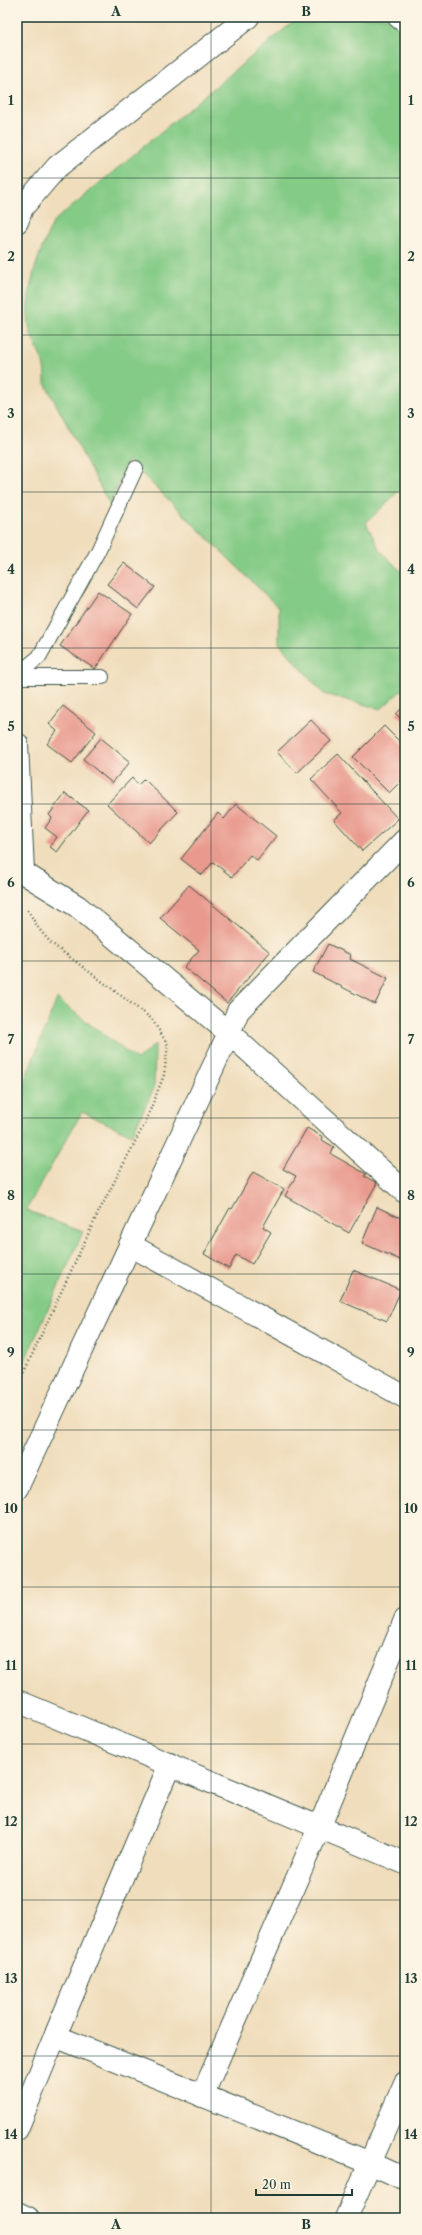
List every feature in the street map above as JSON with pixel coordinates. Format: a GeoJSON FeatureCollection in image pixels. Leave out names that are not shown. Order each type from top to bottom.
{"type":"FeatureCollection","features":[{"type":"Feature","properties":{"kind":"street"},"geometry":{"type":"LineString","coordinates":[[17,222],[22,208],[57,167],[248,17]]}},
{"type":"Feature","properties":{"kind":"street"},"geometry":{"type":"LineString","coordinates":[[400,17],[405,22]]}},
{"type":"Feature","properties":{"kind":"street"},"geometry":{"type":"LineString","coordinates":[[17,744],[20,870],[77,906],[229,1033],[405,1192]]}},
{"type":"Feature","properties":{"kind":"street"},"geometry":{"type":"LineString","coordinates":[[17,1488],[238,1011],[405,840]]}},
{"type":"Feature","properties":{"kind":"street"},"geometry":{"type":"LineString","coordinates":[[130,1245],[405,1397]]}},
{"type":"Feature","properties":{"kind":"street"},"geometry":{"type":"LineString","coordinates":[[202,2096],[319,1828],[405,1620]]}},
{"type":"Feature","properties":{"kind":"street"},"geometry":{"type":"LineString","coordinates":[[17,1701],[405,1864]]}},
{"type":"Feature","properties":{"kind":"street"},"geometry":{"type":"LineString","coordinates":[[17,2129],[170,1764]]}},
{"type":"Feature","properties":{"kind":"street"},"geometry":{"type":"LineString","coordinates":[[55,2036],[370,2163],[405,2179]]}},
{"type":"Feature","properties":{"kind":"street"},"geometry":{"type":"LineString","coordinates":[[346,2218],[405,2083]]}},
{"type":"Feature","properties":{"kind":"street"},"geometry":{"type":"LineString","coordinates":[[17,2213],[28,2218]]}},
{"type":"Feature","properties":{"kind":"lane"},"geometry":{"type":"LineString","coordinates":[[17,676],[39,657],[98,551],[136,468]]}},
{"type":"Feature","properties":{"kind":"lane"},"geometry":{"type":"LineString","coordinates":[[17,676],[102,676]]}},
{"type":"Feature","properties":{"kind":"path"},"geometry":{"type":"LineString","coordinates":[[17,1387],[98,1212],[145,1124],[164,1075],[168,1045],[152,1019],[52,943],[39,929],[26,908],[20,870]]}},
{"type":"Feature","properties":{"kind":"green space"},"geometry":{"type":"Polygon","coordinates":[[[299,17],[389,17],[405,31],[405,485],[366,523],[380,550],[405,575],[405,687],[381,709],[324,694],[279,643],[279,608],[128,460],[110,506],[45,383],[43,363],[31,335],[28,317],[28,303],[33,274],[54,221],[299,17]]]}},
{"type":"Feature","properties":{"kind":"green space"},"geometry":{"type":"Polygon","coordinates":[[[57,999],[137,1060],[155,1044],[154,1088],[132,1135],[82,1112],[26,1210],[83,1232],[17,1378],[17,1099],[57,999]]]}},
{"type":"Feature","properties":{"kind":"building"},"geometry":{"type":"Polygon","coordinates":[[[124,563],[155,587],[138,609],[107,584],[124,563]]]}},
{"type":"Feature","properties":{"kind":"building"},"geometry":{"type":"Polygon","coordinates":[[[98,591],[132,614],[95,669],[60,646],[98,591]]]}},
{"type":"Feature","properties":{"kind":"building"},"geometry":{"type":"Polygon","coordinates":[[[405,705],[405,723],[396,714],[405,705]]]}},
{"type":"Feature","properties":{"kind":"building"},"geometry":{"type":"Polygon","coordinates":[[[63,706],[96,732],[72,763],[47,744],[57,731],[49,724],[63,706]]]}},
{"type":"Feature","properties":{"kind":"building"},"geometry":{"type":"Polygon","coordinates":[[[311,720],[331,741],[297,773],[277,752],[311,720]]]}},
{"type":"Feature","properties":{"kind":"building"},"geometry":{"type":"Polygon","coordinates":[[[384,726],[405,747],[405,777],[389,793],[353,757],[384,726]]]}},
{"type":"Feature","properties":{"kind":"building"},"geometry":{"type":"Polygon","coordinates":[[[101,738],[130,762],[112,783],[83,759],[101,738]]]}},
{"type":"Feature","properties":{"kind":"building"},"geometry":{"type":"Polygon","coordinates":[[[338,754],[398,819],[362,851],[334,820],[342,813],[311,779],[338,754]]]}},
{"type":"Feature","properties":{"kind":"building"},"geometry":{"type":"Polygon","coordinates":[[[132,778],[138,785],[144,779],[178,812],[149,843],[107,804],[132,778]]]}},
{"type":"Feature","properties":{"kind":"building"},"geometry":{"type":"Polygon","coordinates":[[[65,793],[88,810],[57,852],[50,847],[57,837],[45,828],[52,818],[49,815],[65,793]]]}},
{"type":"Feature","properties":{"kind":"building"},"geometry":{"type":"Polygon","coordinates":[[[236,804],[276,836],[257,860],[250,855],[232,877],[213,862],[202,875],[181,859],[218,813],[224,819],[236,804]]]}},
{"type":"Feature","properties":{"kind":"building"},"geometry":{"type":"Polygon","coordinates":[[[189,885],[270,952],[227,1003],[184,967],[199,950],[160,918],[189,885]]]}},
{"type":"Feature","properties":{"kind":"building"},"geometry":{"type":"Polygon","coordinates":[[[328,944],[351,955],[350,959],[388,978],[375,1004],[313,972],[328,944]]]}},
{"type":"Feature","properties":{"kind":"building"},"geometry":{"type":"Polygon","coordinates":[[[307,1128],[323,1137],[322,1140],[334,1147],[331,1154],[366,1174],[364,1176],[377,1183],[349,1233],[285,1196],[296,1176],[283,1169],[307,1128]]]}},
{"type":"Feature","properties":{"kind":"building"},"geometry":{"type":"Polygon","coordinates":[[[253,1172],[284,1189],[263,1227],[271,1232],[252,1264],[236,1255],[229,1269],[204,1254],[230,1208],[232,1209],[253,1172]]]}},
{"type":"Feature","properties":{"kind":"building"},"geometry":{"type":"Polygon","coordinates":[[[377,1207],[405,1220],[405,1262],[362,1243],[377,1207]]]}},
{"type":"Feature","properties":{"kind":"building"},"geometry":{"type":"Polygon","coordinates":[[[353,1270],[401,1290],[387,1321],[340,1301],[353,1270]]]}},
{"type":"Feature","properties":{"kind":"building"},"geometry":{"type":"Polygon","coordinates":[[[405,1336],[405,1348],[400,1346],[405,1336]]]}}]}
